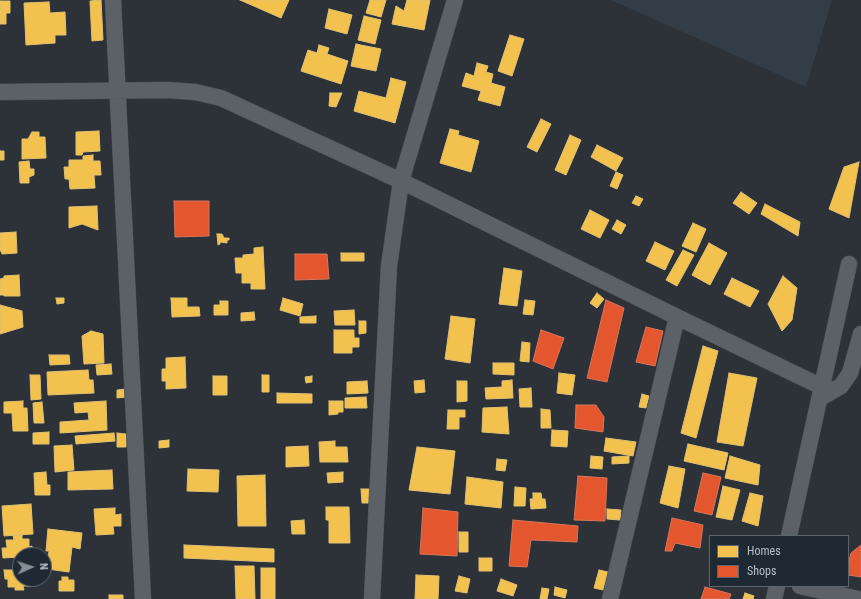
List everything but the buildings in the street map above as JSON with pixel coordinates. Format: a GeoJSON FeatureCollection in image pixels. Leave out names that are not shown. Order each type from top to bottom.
{"type":"FeatureCollection","features":[{"type":"Feature","properties":{"kind":"street"},"geometry":{"type":"LineString","coordinates":[[113,0],[143,599]]}},
{"type":"Feature","properties":{"kind":"street"},"geometry":{"type":"LineString","coordinates":[[372,599],[389,266],[401,181],[455,0]]}},
{"type":"Feature","properties":{"kind":"street"},"geometry":{"type":"LineString","coordinates":[[0,92],[195,92],[221,98],[401,181],[677,317],[821,393],[841,386],[850,373],[861,334]]}},
{"type":"Feature","properties":{"kind":"street"},"geometry":{"type":"LineString","coordinates":[[789,535],[850,264]]}},
{"type":"Feature","properties":{"kind":"street"},"geometry":{"type":"LineString","coordinates":[[610,599],[677,317]]}},
{"type":"Feature","properties":{"kind":"street"},"geometry":{"type":"LineString","coordinates":[[774,599],[777,587]]}},
{"type":"Feature","properties":{"kind":"street"},"geometry":{"type":"LineString","coordinates":[[804,587],[858,599]]}},
{"type":"Feature","properties":{"kind":"shaded area"},"geometry":{"type":"Polygon","coordinates":[[[611,0],[832,0],[806,87],[611,0]]]}}]}
